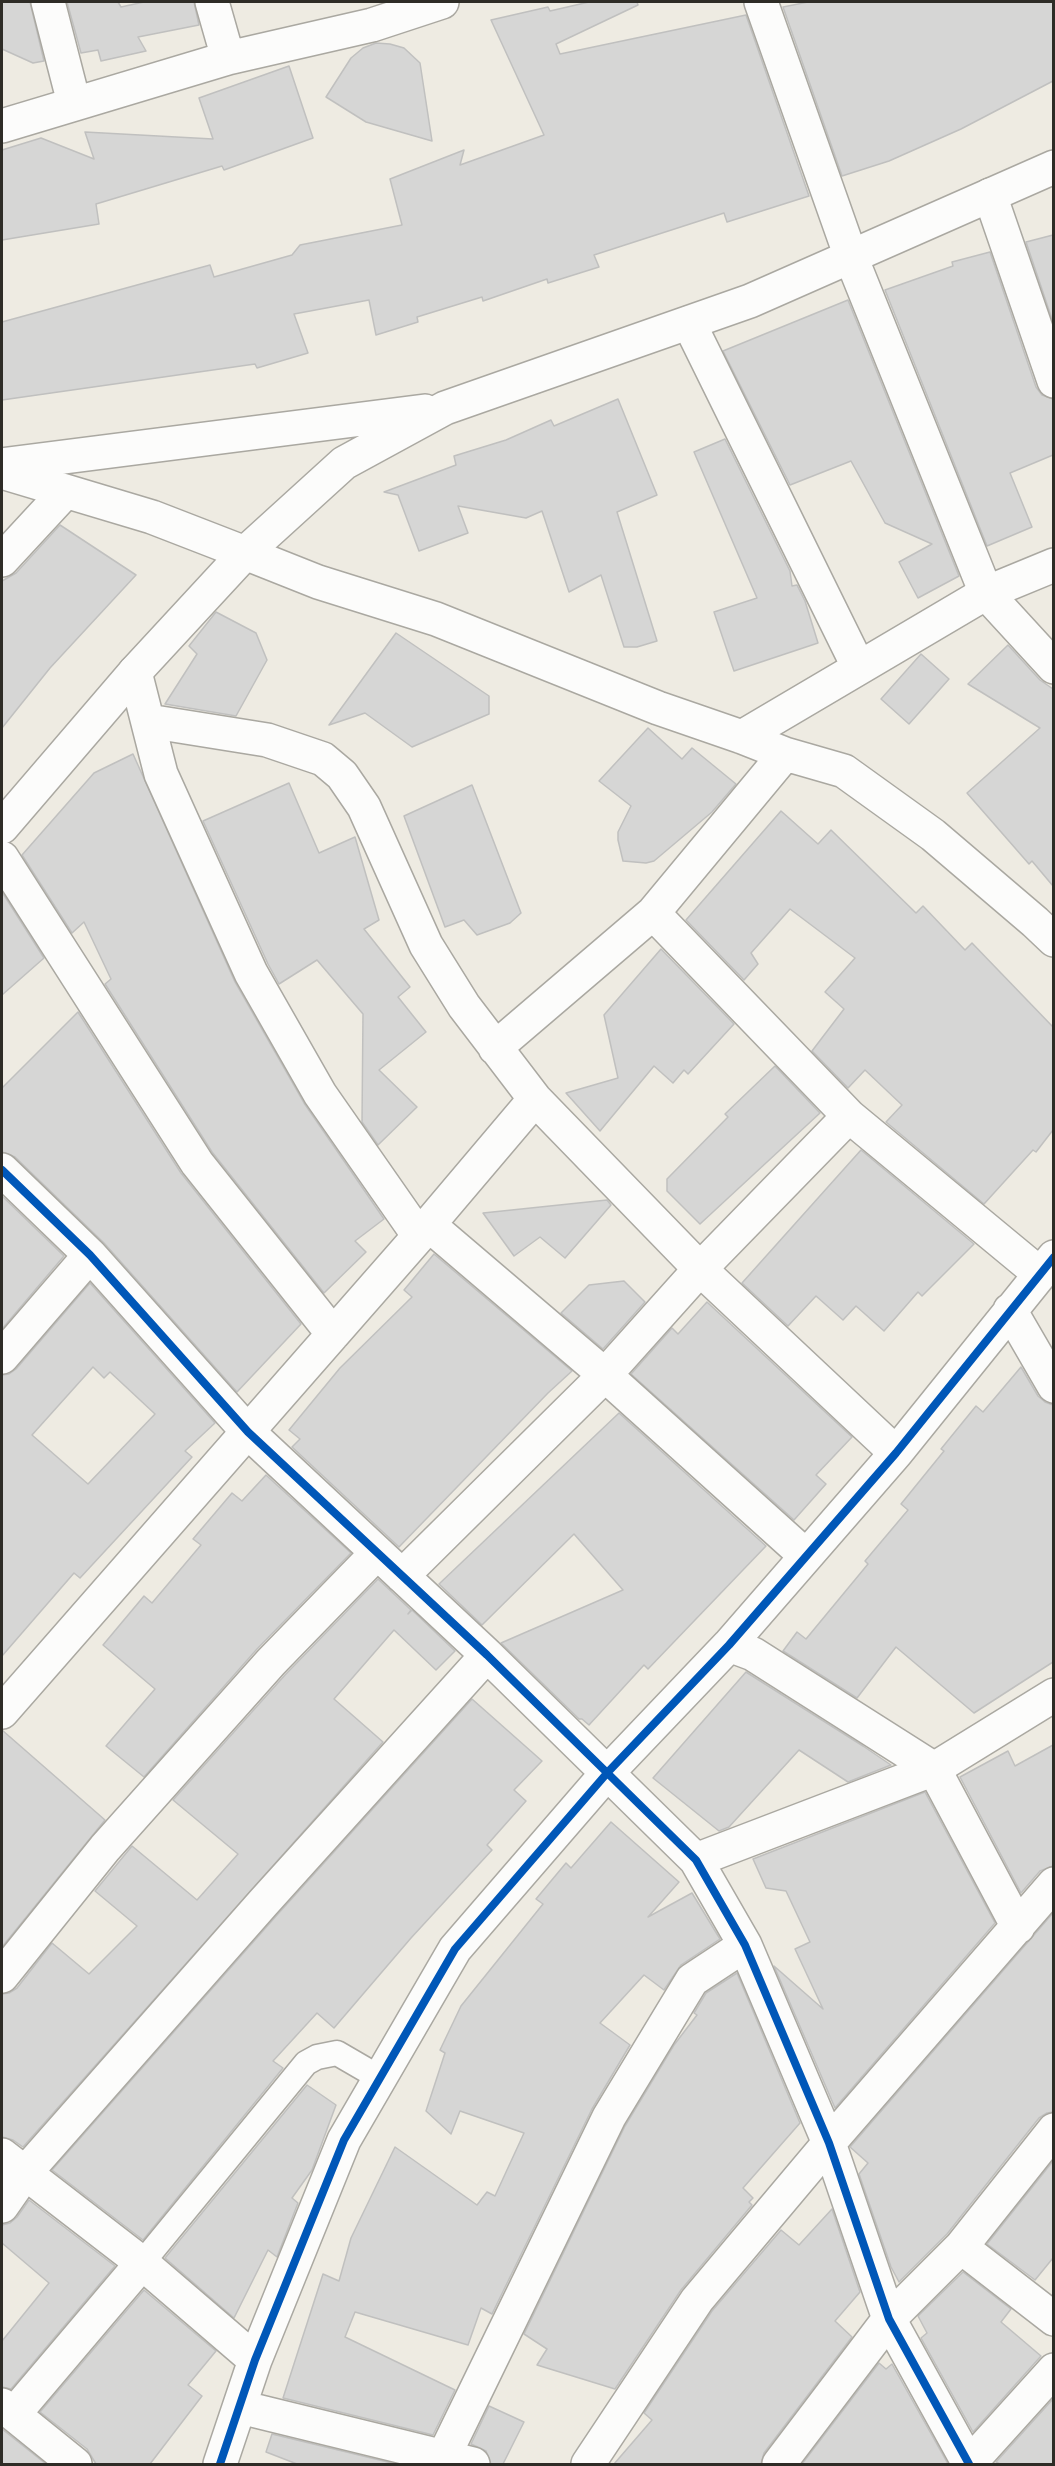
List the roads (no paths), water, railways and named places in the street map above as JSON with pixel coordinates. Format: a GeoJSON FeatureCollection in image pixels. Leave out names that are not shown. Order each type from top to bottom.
{"type":"FeatureCollection","features":[{"type":"Feature","properties":{"kind":"street"},"geometry":{"type":"LineString","coordinates":[[48,2],[74,103]]}},
{"type":"Feature","properties":{"kind":"street"},"geometry":{"type":"LineString","coordinates":[[212,2],[228,58]]}},
{"type":"Feature","properties":{"kind":"street"},"geometry":{"type":"LineString","coordinates":[[2,126],[369,13],[442,2]]}},
{"type":"Feature","properties":{"kind":"street"},"geometry":{"type":"LineString","coordinates":[[761,2],[851,257],[986,593],[1053,667]]}},
{"type":"Feature","properties":{"kind":"street"},"geometry":{"type":"LineString","coordinates":[[2,827],[135,672],[245,553],[344,463],[445,408],[750,301],[1053,167]]}},
{"type":"Feature","properties":{"kind":"street"},"geometry":{"type":"LineString","coordinates":[[990,195],[1053,381]]}},
{"type":"Feature","properties":{"kind":"street"},"geometry":{"type":"LineString","coordinates":[[689,323],[859,668]]}},
{"type":"Feature","properties":{"kind":"street"},"geometry":{"type":"LineString","coordinates":[[2,465],[445,408]]}},
{"type":"Feature","properties":{"kind":"street"},"geometry":{"type":"LineString","coordinates":[[2,472],[152,518],[318,582],[436,619],[658,708],[785,754],[844,771],[933,835],[1053,940]]}},
{"type":"Feature","properties":{"kind":"street"},"geometry":{"type":"LineString","coordinates":[[2,560],[65,492]]}},
{"type":"Feature","properties":{"kind":"street"},"geometry":{"type":"LineString","coordinates":[[742,737],[986,593],[1053,565]]}},
{"type":"Feature","properties":{"kind":"street"},"geometry":{"type":"LineString","coordinates":[[135,672],[161,774],[251,973],[320,1094],[424,1231],[604,1375],[806,1556]]}},
{"type":"Feature","properties":{"kind":"street"},"geometry":{"type":"LineString","coordinates":[[148,722],[267,740],[323,759],[342,775],[364,807],[426,945],[464,1006],[535,1099],[700,1269],[896,1453]]}},
{"type":"Feature","properties":{"kind":"street"},"geometry":{"type":"LineString","coordinates":[[495,1048],[653,913],[785,754]]}},
{"type":"Feature","properties":{"kind":"street"},"geometry":{"type":"LineString","coordinates":[[2,858],[197,1163],[333,1334]]}},
{"type":"Feature","properties":{"kind":"street"},"geometry":{"type":"LineString","coordinates":[[220,2464],[255,2360],[344,2140],[455,1949],[608,1772],[729,1645],[896,1453],[1047,1265],[849,1116],[653,913]]}},
{"type":"Feature","properties":{"kind":"street"},"geometry":{"type":"LineString","coordinates":[[2,1712],[424,1231],[535,1099]]}},
{"type":"Feature","properties":{"kind":"street"},"geometry":{"type":"LineString","coordinates":[[402,1576],[604,1375],[700,1269],[849,1116]]}},
{"type":"Feature","properties":{"kind":"street"},"geometry":{"type":"LineString","coordinates":[[2,1170],[90,1255],[248,1432],[487,1655],[696,1860],[745,1945],[829,2143],[889,2319],[969,2464],[1053,2370]]}},
{"type":"Feature","properties":{"kind":"street"},"geometry":{"type":"LineString","coordinates":[[2,1358],[90,1255]]}},
{"type":"Feature","properties":{"kind":"street"},"geometry":{"type":"LineString","coordinates":[[1010,1310],[1053,1386]]}},
{"type":"Feature","properties":{"kind":"street"},"geometry":{"type":"LineString","coordinates":[[2,1976],[105,1848],[271,1662],[377,1553]]}},
{"type":"Feature","properties":{"kind":"street"},"geometry":{"type":"LineString","coordinates":[[729,1645],[753,1654],[934,1769],[1018,1928]]}},
{"type":"Feature","properties":{"kind":"street"},"geometry":{"type":"LineString","coordinates":[[2,2206],[13,2164],[271,1894],[487,1655]]}},
{"type":"Feature","properties":{"kind":"street"},"geometry":{"type":"LineString","coordinates":[[696,1860],[934,1769],[1053,1695]]}},
{"type":"Feature","properties":{"kind":"street"},"geometry":{"type":"LineString","coordinates":[[588,2464],[697,2300],[829,2143],[1018,1928],[1053,1884]]}},
{"type":"Feature","properties":{"kind":"street"},"geometry":{"type":"LineString","coordinates":[[240,2407],[458,2461],[609,2117],[692,1980],[745,1945]]}},
{"type":"Feature","properties":{"kind":"street"},"geometry":{"type":"LineString","coordinates":[[779,2464],[889,2319],[961,2247],[1053,2130]]}},
{"type":"Feature","properties":{"kind":"street"},"geometry":{"type":"LineString","coordinates":[[13,2164],[142,2263],[255,2360]]}},
{"type":"Feature","properties":{"kind":"street"},"geometry":{"type":"LineString","coordinates":[[961,2247],[1053,2319]]}},
{"type":"Feature","properties":{"kind":"street"},"geometry":{"type":"LineString","coordinates":[[75,2464],[8,2410],[142,2263]]}},
{"type":"Feature","properties":{"kind":"lane"},"geometry":{"type":"LineString","coordinates":[[142,2263],[306,2063],[317,2057],[338,2053],[380,2078]]}}]}
